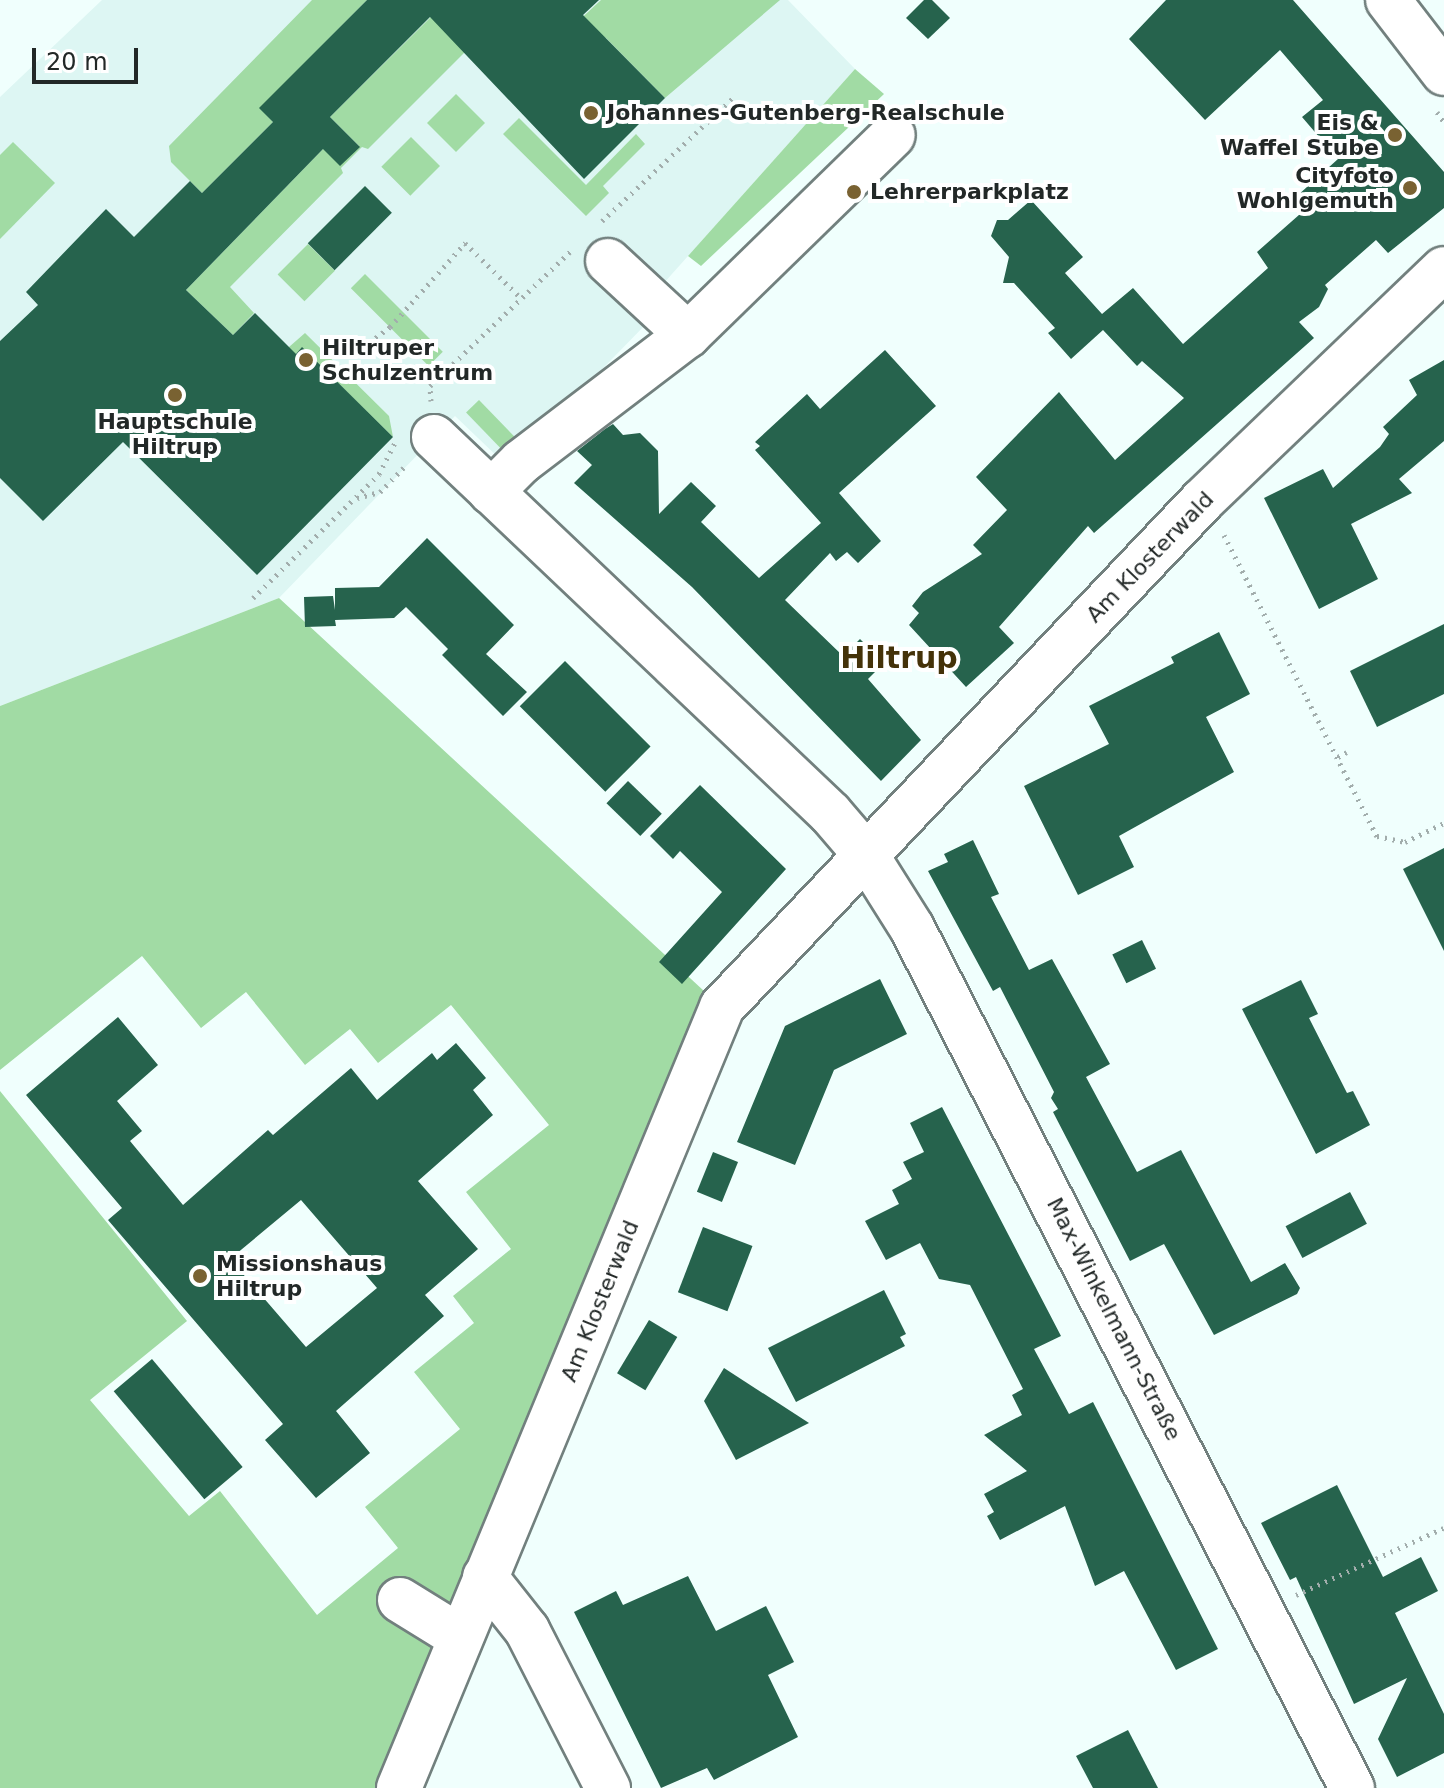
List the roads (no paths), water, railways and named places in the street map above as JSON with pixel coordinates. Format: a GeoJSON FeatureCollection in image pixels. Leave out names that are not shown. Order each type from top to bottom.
{"type":"FeatureCollection","features":[{"type":"Feature","properties":{"kind":"street"},"geometry":{"type":"LineString","coordinates":[[1388,0],[1444,73]]}},
{"type":"Feature","properties":{"kind":"street"},"geometry":{"type":"LineString","coordinates":[[491,492],[521,462],[688,335],[893,135]]}},
{"type":"Feature","properties":{"kind":"street"},"geometry":{"type":"LineString","coordinates":[[596,250],[688,335]]}},
{"type":"Feature","properties":{"kind":"street","name":"Am Klosterwald"},"geometry":{"type":"LineString","coordinates":[[399,1788],[722,1007],[1202,501],[1444,269]]}},
{"type":"Feature","properties":{"kind":"street"},"geometry":{"type":"LineString","coordinates":[[417,437],[491,492],[830,813],[866,855]]}},
{"type":"Feature","properties":{"kind":"street","name":"Max-Winkelmann-Straße"},"geometry":{"type":"LineString","coordinates":[[866,855],[912,928],[1264,1610],[1352,1788]]}},
{"type":"Feature","properties":{"kind":"street"},"geometry":{"type":"LineString","coordinates":[[485,1577],[527,1630],[608,1788]]}},
{"type":"Feature","properties":{"kind":"street"},"geometry":{"type":"LineString","coordinates":[[400,1600],[460,1637]]}},
{"type":"Feature","properties":{"kind":"place","name":"Johannes-Gutenberg-Realschule"},"geometry":{"type":"Point","coordinates":[591,113]}},
{"type":"Feature","properties":{"kind":"place","name":"Eis & Waffel Stube"},"geometry":{"type":"Point","coordinates":[1395,135]}},
{"type":"Feature","properties":{"kind":"place","name":"Cityfoto Wohlgemuth"},"geometry":{"type":"Point","coordinates":[1410,188]}},
{"type":"Feature","properties":{"kind":"place","name":"Lehrerparkplatz"},"geometry":{"type":"Point","coordinates":[854,192]}},
{"type":"Feature","properties":{"kind":"place","name":"Hiltruper Schulzentrum"},"geometry":{"type":"Point","coordinates":[306,360]}},
{"type":"Feature","properties":{"kind":"place","name":"Hauptschule Hiltrup"},"geometry":{"type":"Point","coordinates":[175,395]}},
{"type":"Feature","properties":{"kind":"place","name":"Missionshaus Hiltrup"},"geometry":{"type":"Point","coordinates":[200,1276]}},
{"type":"Feature","properties":{"kind":"district","name":"Hiltrup"},"geometry":{"type":"Point","coordinates":[899,658]}}]}
